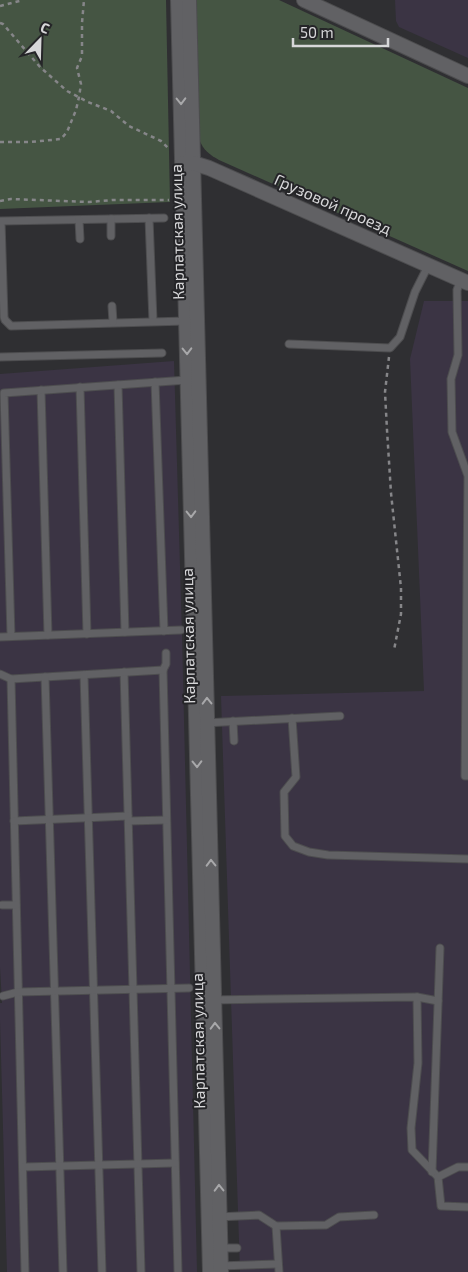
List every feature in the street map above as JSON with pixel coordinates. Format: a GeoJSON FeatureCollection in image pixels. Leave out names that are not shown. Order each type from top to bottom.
{"type":"FeatureCollection","features":[{"type":"Feature","properties":{"kind":"street","name":"Карпатская улица"},"geometry":{"type":"LineString","coordinates":[[178,0],[188,163],[215,1269]]}},
{"type":"Feature","properties":{"kind":"street","name":"Карпатская улица"},"geometry":{"type":"LineString","coordinates":[[188,0],[186,321],[202,723]]}},
{"type":"Feature","properties":{"kind":"street"},"geometry":{"type":"LineString","coordinates":[[304,0],[468,76]]}},
{"type":"Feature","properties":{"kind":"street","name":"Грузовой проезд"},"geometry":{"type":"LineString","coordinates":[[188,163],[209,168],[465,282]]}},
{"type":"Feature","properties":{"kind":"lane"},"geometry":{"type":"LineString","coordinates":[[150,218],[153,321]]}},
{"type":"Feature","properties":{"kind":"lane"},"geometry":{"type":"LineString","coordinates":[[164,218],[1,222],[4,317],[11,326],[186,321]]}},
{"type":"Feature","properties":{"kind":"lane"},"geometry":{"type":"LineString","coordinates":[[111,219],[112,236]]}},
{"type":"Feature","properties":{"kind":"lane"},"geometry":{"type":"LineString","coordinates":[[80,220],[80,239]]}},
{"type":"Feature","properties":{"kind":"lane"},"geometry":{"type":"LineString","coordinates":[[289,344],[390,348],[400,337],[414,292],[428,266]]}},
{"type":"Feature","properties":{"kind":"lane"},"geometry":{"type":"LineString","coordinates":[[465,282],[457,290],[458,355],[451,378],[452,432],[468,476],[465,776],[468,776]]}},
{"type":"Feature","properties":{"kind":"lane"},"geometry":{"type":"LineString","coordinates":[[112,306],[112,322]]}},
{"type":"Feature","properties":{"kind":"lane"},"geometry":{"type":"LineString","coordinates":[[0,357],[162,353]]}},
{"type":"Feature","properties":{"kind":"lane"},"geometry":{"type":"LineString","coordinates":[[11,636],[4,393],[188,380]]}},
{"type":"Feature","properties":{"kind":"lane"},"geometry":{"type":"LineString","coordinates":[[155,382],[164,631]]}},
{"type":"Feature","properties":{"kind":"lane"},"geometry":{"type":"LineString","coordinates":[[118,384],[125,632]]}},
{"type":"Feature","properties":{"kind":"lane"},"geometry":{"type":"LineString","coordinates":[[80,387],[87,634]]}},
{"type":"Feature","properties":{"kind":"lane"},"geometry":{"type":"LineString","coordinates":[[41,390],[48,635]]}},
{"type":"Feature","properties":{"kind":"lane"},"geometry":{"type":"LineString","coordinates":[[0,637],[181,630]]}},
{"type":"Feature","properties":{"kind":"lane"},"geometry":{"type":"LineString","coordinates":[[166,654],[166,664],[163,670],[178,1272]]}},
{"type":"Feature","properties":{"kind":"lane"},"geometry":{"type":"LineString","coordinates":[[0,674],[11,679],[163,670]]}},
{"type":"Feature","properties":{"kind":"lane"},"geometry":{"type":"LineString","coordinates":[[124,672],[141,1272]]}},
{"type":"Feature","properties":{"kind":"lane"},"geometry":{"type":"LineString","coordinates":[[84,675],[102,1272]]}},
{"type":"Feature","properties":{"kind":"lane"},"geometry":{"type":"LineString","coordinates":[[45,677],[63,1272]]}},
{"type":"Feature","properties":{"kind":"lane"},"geometry":{"type":"LineString","coordinates":[[11,679],[25,1272]]}},
{"type":"Feature","properties":{"kind":"lane"},"geometry":{"type":"LineString","coordinates":[[202,723],[340,716]]}},
{"type":"Feature","properties":{"kind":"lane"},"geometry":{"type":"LineString","coordinates":[[292,718],[296,777],[284,792],[285,836],[293,846],[309,852],[328,855],[468,859]]}},
{"type":"Feature","properties":{"kind":"lane"},"geometry":{"type":"LineString","coordinates":[[233,721],[234,741]]}},
{"type":"Feature","properties":{"kind":"lane"},"geometry":{"type":"LineString","coordinates":[[14,821],[88,818],[166,820]]}},
{"type":"Feature","properties":{"kind":"lane"},"geometry":{"type":"LineString","coordinates":[[2,905],[16,905]]}},
{"type":"Feature","properties":{"kind":"lane"},"geometry":{"type":"LineString","coordinates":[[440,948],[435,1174],[441,1206],[468,1207]]}},
{"type":"Feature","properties":{"kind":"lane"},"geometry":{"type":"LineString","coordinates":[[3,996],[18,992],[189,988]]}},
{"type":"Feature","properties":{"kind":"lane"},"geometry":{"type":"LineString","coordinates":[[416,997],[418,1063],[411,1128],[412,1150],[435,1174]]}},
{"type":"Feature","properties":{"kind":"lane"},"geometry":{"type":"LineString","coordinates":[[209,1000],[416,997],[438,1001]]}},
{"type":"Feature","properties":{"kind":"lane"},"geometry":{"type":"LineString","coordinates":[[23,1167],[175,1163]]}},
{"type":"Feature","properties":{"kind":"lane"},"geometry":{"type":"LineString","coordinates":[[435,1174],[458,1167],[468,1167]]}},
{"type":"Feature","properties":{"kind":"lane"},"geometry":{"type":"LineString","coordinates":[[214,1218],[260,1216],[276,1226],[326,1225],[339,1217],[374,1215]]}},
{"type":"Feature","properties":{"kind":"lane"},"geometry":{"type":"LineString","coordinates":[[276,1226],[278,1272]]}},
{"type":"Feature","properties":{"kind":"lane"},"geometry":{"type":"LineString","coordinates":[[215,1248],[237,1248]]}},
{"type":"Feature","properties":{"kind":"lane"},"geometry":{"type":"LineString","coordinates":[[215,1269],[278,1264]]}},
{"type":"Feature","properties":{"kind":"path"},"geometry":{"type":"LineString","coordinates":[[0,6],[24,0]]}},
{"type":"Feature","properties":{"kind":"path"},"geometry":{"type":"LineString","coordinates":[[0,142],[61,139],[67,132],[76,110],[81,84],[77,68],[82,56],[84,0]]}},
{"type":"Feature","properties":{"kind":"path"},"geometry":{"type":"LineString","coordinates":[[0,23],[3,24],[40,67],[67,91],[111,111],[129,126],[161,141],[168,148]]}},
{"type":"Feature","properties":{"kind":"path"},"geometry":{"type":"LineString","coordinates":[[0,201],[11,199],[89,202],[169,200]]}},
{"type":"Feature","properties":{"kind":"path"},"geometry":{"type":"LineString","coordinates":[[390,348],[385,392],[391,493],[401,588],[401,614],[394,650]]}},
{"type":"Feature","properties":{"kind":"shaded area"},"geometry":{"type":"Polygon","coordinates":[[[395,0],[468,0],[468,58],[399,27],[396,21],[395,0]]]}},
{"type":"Feature","properties":{"kind":"shaded area"},"geometry":{"type":"Polygon","coordinates":[[[424,301],[468,301],[468,1272],[240,1272],[221,696],[424,691],[410,359],[424,301]]]}},
{"type":"Feature","properties":{"kind":"shaded area"},"geometry":{"type":"Polygon","coordinates":[[[174,361],[197,1272],[7,1272],[0,1020],[0,1003],[2,1003],[0,967],[0,374],[174,361]]]}},
{"type":"Feature","properties":{"kind":"green space"},"geometry":{"type":"Polygon","coordinates":[[[0,0],[166,0],[170,202],[0,209],[0,0]]]}},
{"type":"Feature","properties":{"kind":"green space"},"geometry":{"type":"Polygon","coordinates":[[[194,0],[279,0],[468,88],[468,271],[219,160],[207,152],[199,139],[194,0]]]}}]}
